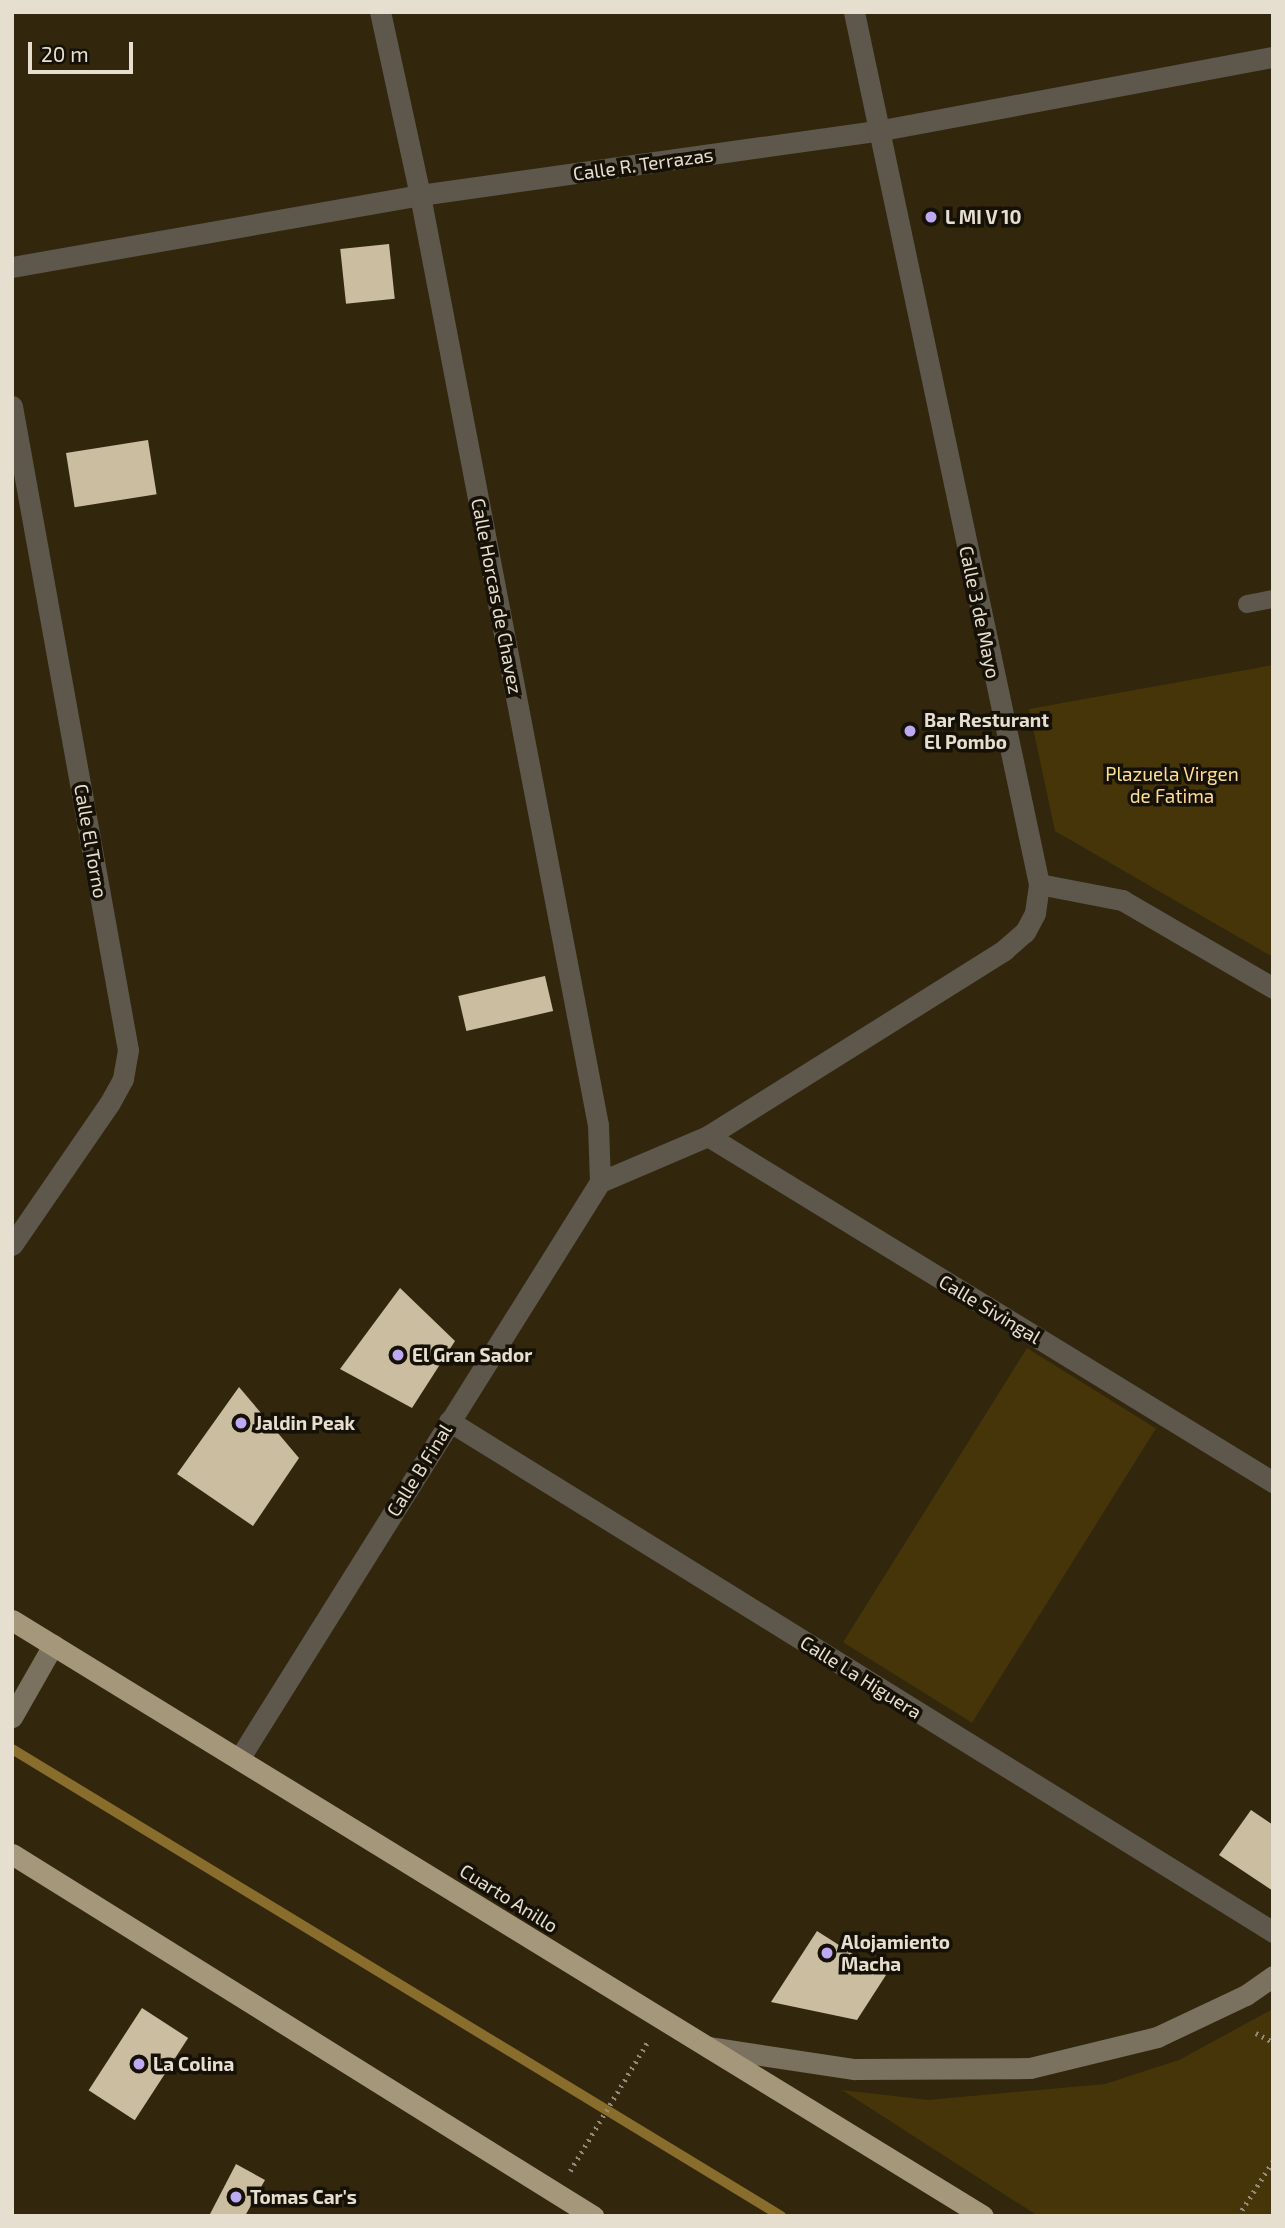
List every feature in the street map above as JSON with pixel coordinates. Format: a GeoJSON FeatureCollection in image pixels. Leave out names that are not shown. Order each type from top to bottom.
{"type":"FeatureCollection","features":[{"type":"Feature","properties":{"kind":"highway","name":"Cuarto Anillo"},"geometry":{"type":"LineString","coordinates":[[12,1620],[983,2216]]}},
{"type":"Feature","properties":{"kind":"highway"},"geometry":{"type":"LineString","coordinates":[[12,1854],[593,2216]]}},
{"type":"Feature","properties":{"kind":"street","name":"Calle Horcas de Chavez"},"geometry":{"type":"LineString","coordinates":[[380,12],[420,195],[598,1125],[600,1182]]}},
{"type":"Feature","properties":{"kind":"street","name":"Calle 3 de Mayo"},"geometry":{"type":"LineString","coordinates":[[600,1182],[708,1136],[1004,950],[1025,932],[1035,913],[1039,884],[877,131],[854,12]]}},
{"type":"Feature","properties":{"kind":"street","name":"Calle R. Terrazas"},"geometry":{"type":"LineString","coordinates":[[12,267],[420,195],[877,131],[1273,57]]}},
{"type":"Feature","properties":{"kind":"street","name":"Calle El Torno"},"geometry":{"type":"LineString","coordinates":[[12,406],[128,1050],[123,1079],[110,1104],[12,1245]]}},
{"type":"Feature","properties":{"kind":"street"},"geometry":{"type":"LineString","coordinates":[[1039,884],[1122,900],[1273,988]]}},
{"type":"Feature","properties":{"kind":"street","name":"Calle Sivingal"},"geometry":{"type":"LineString","coordinates":[[708,1136],[1273,1482]]}},
{"type":"Feature","properties":{"kind":"street","name":"Calle B Final"},"geometry":{"type":"LineString","coordinates":[[239,1759],[600,1182]]}},
{"type":"Feature","properties":{"kind":"street","name":"Calle La Higuera"},"geometry":{"type":"LineString","coordinates":[[449,1421],[1273,1932]]}},
{"type":"Feature","properties":{"kind":"street"},"geometry":{"type":"LineString","coordinates":[[13,1717],[53,1645]]}},
{"type":"Feature","properties":{"kind":"street"},"geometry":{"type":"LineString","coordinates":[[708,2047],[854,2069],[1030,2068],[1157,2037],[1246,1995],[1273,1976]]}},
{"type":"Feature","properties":{"kind":"lane"},"geometry":{"type":"LineString","coordinates":[[1247,604],[1273,599]]}},
{"type":"Feature","properties":{"kind":"path"},"geometry":{"type":"LineString","coordinates":[[557,2193],[662,2019]]}},
{"type":"Feature","properties":{"kind":"path"},"geometry":{"type":"LineString","coordinates":[[1256,2033],[1273,2042]]}},
{"type":"Feature","properties":{"kind":"path"},"geometry":{"type":"LineString","coordinates":[[1238,2216],[1273,2161]]}},
{"type":"Feature","properties":{"kind":"green space","name":"Plazuela Virgen de Fatima"},"geometry":{"type":"Polygon","coordinates":[[[1273,665],[1273,957],[1055,831],[1029,709],[1273,665]]]}},
{"type":"Feature","properties":{"kind":"green space"},"geometry":{"type":"Polygon","coordinates":[[[1027,1348],[1156,1429],[972,1723],[843,1642],[1027,1348]]]}},
{"type":"Feature","properties":{"kind":"green space"},"geometry":{"type":"Polygon","coordinates":[[[1273,2009],[1273,2216],[1038,2216],[842,2090],[928,2100],[1105,2084],[1179,2060],[1273,2009]]]}},
{"type":"Feature","properties":{"kind":"building"},"geometry":{"type":"Polygon","coordinates":[[[389,244],[395,299],[346,304],[340,249],[389,244]]]}},
{"type":"Feature","properties":{"kind":"building"},"geometry":{"type":"Polygon","coordinates":[[[148,440],[157,494],[75,507],[66,453],[148,440]]]}},
{"type":"Feature","properties":{"kind":"building"},"geometry":{"type":"Polygon","coordinates":[[[545,976],[553,1011],[466,1031],[458,996],[545,976]]]}},
{"type":"Feature","properties":{"kind":"building","name":"El Gran Sador"},"geometry":{"type":"Polygon","coordinates":[[[400,1288],[455,1341],[412,1408],[340,1369],[400,1288]]]}},
{"type":"Feature","properties":{"kind":"building","name":"Jaldin Peak"},"geometry":{"type":"Polygon","coordinates":[[[239,1387],[299,1458],[253,1526],[177,1474],[239,1387]]]}},
{"type":"Feature","properties":{"kind":"building"},"geometry":{"type":"Polygon","coordinates":[[[1251,1810],[1273,1825],[1273,1891],[1219,1855],[1251,1810]]]}},
{"type":"Feature","properties":{"kind":"building","name":"Alojamiento Macha"},"geometry":{"type":"Polygon","coordinates":[[[817,1931],[886,1975],[857,2020],[771,2002],[817,1931]]]}},
{"type":"Feature","properties":{"kind":"building","name":"La Colina"},"geometry":{"type":"Polygon","coordinates":[[[142,2008],[188,2038],[135,2120],[89,2090],[142,2008]]]}},
{"type":"Feature","properties":{"kind":"building","name":"Tomas Car's"},"geometry":{"type":"Polygon","coordinates":[[[236,2164],[265,2180],[245,2216],[209,2216],[236,2164]]]}},
{"type":"Feature","properties":{"kind":"waterway"},"geometry":{"type":"LineString","coordinates":[[12,1749],[781,2216]]}},
{"type":"Feature","properties":{"kind":"place","name":"L MI V 10"},"geometry":{"type":"Point","coordinates":[931,217]}},
{"type":"Feature","properties":{"kind":"place","name":"Bar Resturant El Pombo"},"geometry":{"type":"Point","coordinates":[910,731]}},
{"type":"Feature","properties":{"kind":"place","name":"El Gran Sador"},"geometry":{"type":"Point","coordinates":[398,1355]}},
{"type":"Feature","properties":{"kind":"place","name":"Jaldin Peak"},"geometry":{"type":"Point","coordinates":[241,1423]}},
{"type":"Feature","properties":{"kind":"place","name":"Alojamiento Macha"},"geometry":{"type":"Point","coordinates":[827,1953]}},
{"type":"Feature","properties":{"kind":"place","name":"La Colina"},"geometry":{"type":"Point","coordinates":[139,2064]}},
{"type":"Feature","properties":{"kind":"place","name":"Tomas Car's"},"geometry":{"type":"Point","coordinates":[236,2197]}}]}
